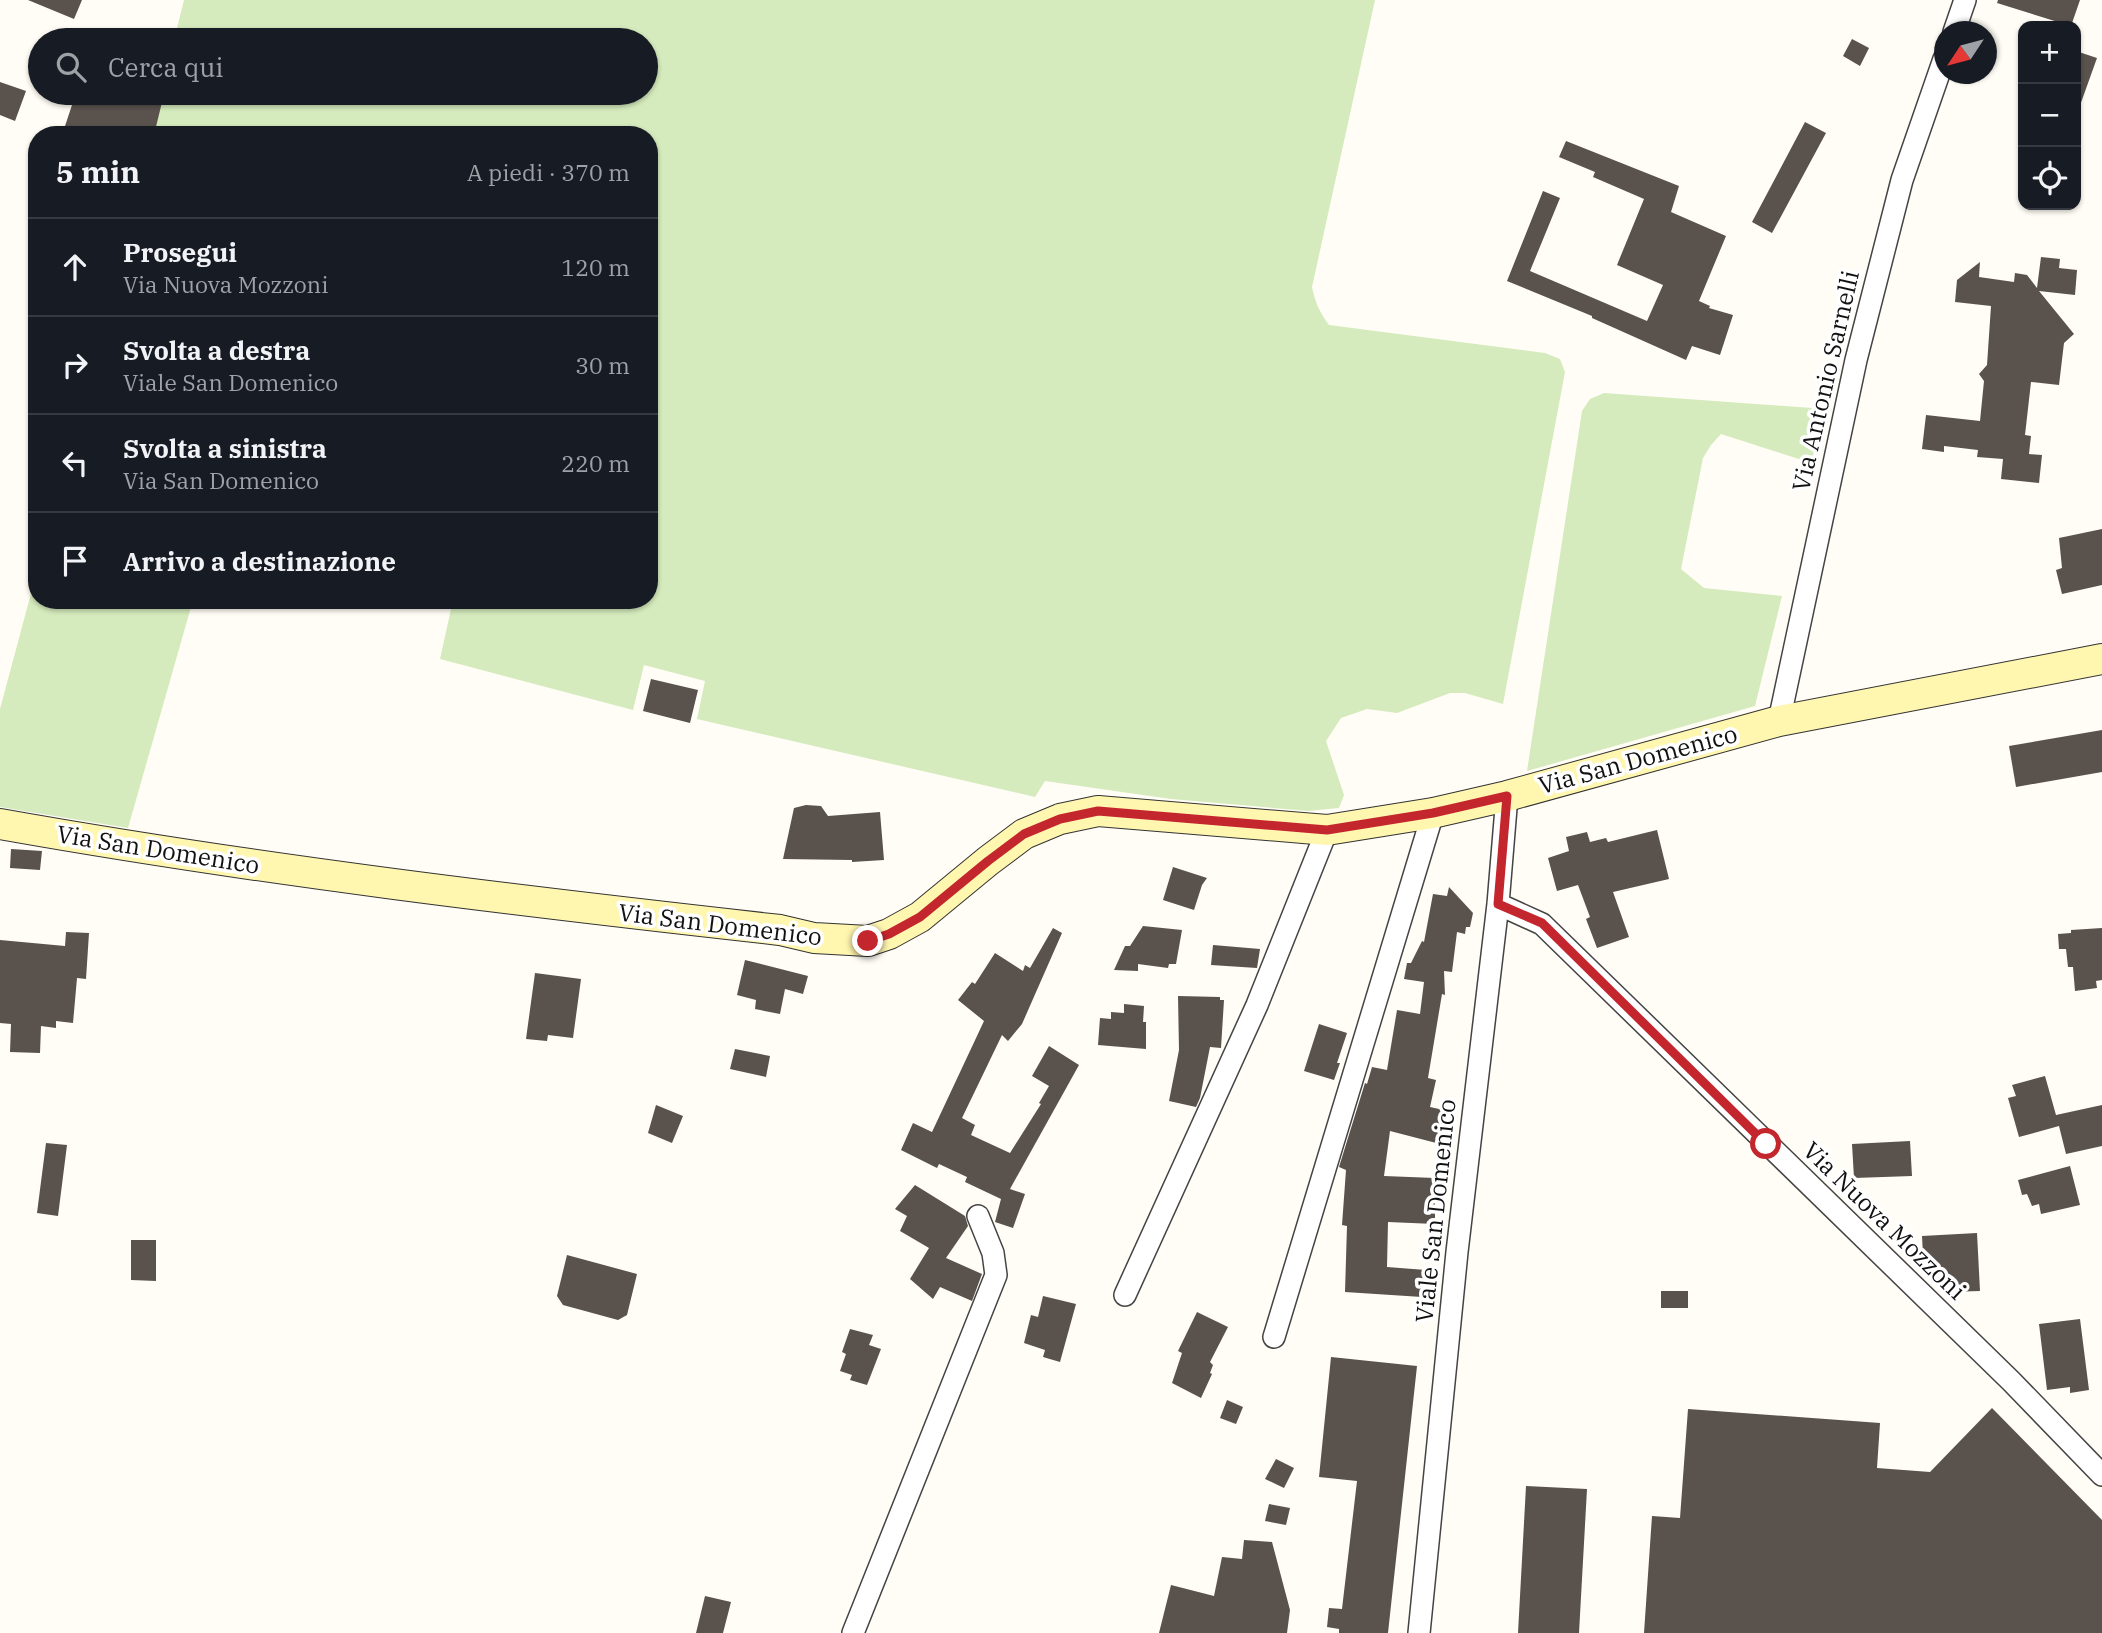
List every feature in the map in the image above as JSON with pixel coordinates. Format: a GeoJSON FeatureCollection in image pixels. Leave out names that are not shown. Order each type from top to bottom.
{"type":"FeatureCollection","features":[{"type":"Feature","properties":{"kind":"street"},"geometry":{"type":"LineString","coordinates":[[1958,21],[1965,0]]}},
{"type":"Feature","properties":{"kind":"street","name":"Via Antonio Sarnelli"},"geometry":{"type":"LineString","coordinates":[[1779,721],[1856,360],[1902,180],[1935,84]]}},
{"type":"Feature","properties":{"kind":"street","name":"Via San Domenico"},"geometry":{"type":"LineString","coordinates":[[0,824],[114,844],[320,874],[548,904],[780,930],[814,938],[868,941],[889,934],[920,917],[1024,834],[1060,819],[1098,811],[1327,830],[1433,813],[1507,796],[1779,721],[2102,659]]}},
{"type":"Feature","properties":{"kind":"street","name":"Viale San Domenico"},"geometry":{"type":"LineString","coordinates":[[1419,1633],[1457,1252],[1498,904],[1507,796]]}},
{"type":"Feature","properties":{"kind":"street"},"geometry":{"type":"LineString","coordinates":[[1274,1337],[1433,813]]}},
{"type":"Feature","properties":{"kind":"street"},"geometry":{"type":"LineString","coordinates":[[1125,1294],[1257,1004],[1327,830]]}},
{"type":"Feature","properties":{"kind":"street","name":"Via Nuova Mozzoni"},"geometry":{"type":"LineString","coordinates":[[1498,904],[1542,923],[2011,1381],[2102,1475]]}},
{"type":"Feature","properties":{"kind":"street"},"geometry":{"type":"LineString","coordinates":[[853,1633],[996,1275],[993,1252],[978,1216]]}},
{"type":"Feature","properties":{"kind":"green space"},"geometry":{"type":"Polygon","coordinates":[[[184,0],[1375,0],[1312,287],[1320,312],[1329,325],[1545,353],[1560,359],[1565,372],[1503,704],[1465,693],[1450,693],[1397,713],[1367,709],[1341,718],[1326,741],[1344,795],[1339,808],[1308,811],[1171,799],[1045,781],[1035,797],[697,719],[705,681],[644,665],[633,710],[440,659],[451,609],[658,609],[658,126],[152,126],[158,105],[658,105],[658,28],[177,28],[184,0]]]}},
{"type":"Feature","properties":{"kind":"green space"},"geometry":{"type":"Polygon","coordinates":[[[1604,393],[1826,409],[1811,463],[1721,434],[1703,458],[1681,569],[1704,588],[1782,596],[1755,706],[1527,771],[1582,411],[1590,399],[1604,393]]]}},
{"type":"Feature","properties":{"kind":"green space"},"geometry":{"type":"Polygon","coordinates":[[[28,605],[28,609],[190,609],[128,828],[0,807],[0,709],[28,605]]]}},
{"type":"Feature","properties":{"kind":"building"},"geometry":{"type":"Polygon","coordinates":[[[28,0],[82,0],[74,19],[28,0]]]}},
{"type":"Feature","properties":{"kind":"building"},"geometry":{"type":"Polygon","coordinates":[[[1998,0],[2080,0],[2073,21],[2055,21],[1997,3],[1998,0]]]}},
{"type":"Feature","properties":{"kind":"building"},"geometry":{"type":"Polygon","coordinates":[[[1852,39],[1869,48],[1860,66],[1843,56],[1852,39]]]}},
{"type":"Feature","properties":{"kind":"building"},"geometry":{"type":"Polygon","coordinates":[[[2081,53],[2097,58],[2081,103],[2081,53]]]}},
{"type":"Feature","properties":{"kind":"building"},"geometry":{"type":"Polygon","coordinates":[[[0,82],[26,91],[15,121],[0,115],[0,82]]]}},
{"type":"Feature","properties":{"kind":"building"},"geometry":{"type":"Polygon","coordinates":[[[72,105],[161,105],[156,126],[65,126],[72,105]]]}},
{"type":"Feature","properties":{"kind":"building"},"geometry":{"type":"Polygon","coordinates":[[[1805,122],[1826,133],[1772,233],[1752,222],[1805,122]]]}},
{"type":"Feature","properties":{"kind":"building"},"geometry":{"type":"Polygon","coordinates":[[[1566,141],[1679,186],[1671,212],[1726,236],[1699,301],[1710,306],[1709,308],[1733,315],[1720,355],[1692,346],[1686,360],[1592,316],[1507,281],[1543,191],[1560,198],[1530,271],[1647,321],[1663,285],[1617,265],[1644,199],[1593,177],[1595,172],[1559,157],[1566,141]]]}},
{"type":"Feature","properties":{"kind":"building"},"geometry":{"type":"Polygon","coordinates":[[[2041,257],[2060,259],[2059,268],[2077,270],[2075,295],[2039,291],[2074,334],[2064,343],[2059,385],[2031,382],[2025,435],[2031,436],[2029,454],[2042,455],[2039,483],[2001,479],[2003,459],[1977,457],[1978,450],[1944,446],[1944,452],[1922,449],[1926,415],[1980,421],[1984,381],[1979,374],[1987,365],[1991,306],[1955,302],[1957,280],[1980,262],[1979,277],[2014,282],[2015,273],[2027,275],[2037,288],[2041,257]]]}},
{"type":"Feature","properties":{"kind":"building"},"geometry":{"type":"Polygon","coordinates":[[[2102,529],[2102,585],[2062,594],[2056,570],[2062,568],[2059,538],[2102,529]]]}},
{"type":"Feature","properties":{"kind":"building"},"geometry":{"type":"Polygon","coordinates":[[[651,679],[698,690],[690,723],[643,711],[651,679]]]}},
{"type":"Feature","properties":{"kind":"building"},"geometry":{"type":"Polygon","coordinates":[[[2102,730],[2102,772],[2016,787],[2009,746],[2102,730]]]}},
{"type":"Feature","properties":{"kind":"building"},"geometry":{"type":"Polygon","coordinates":[[[806,805],[821,806],[828,816],[880,812],[884,860],[852,862],[783,859],[794,808],[806,805]]]}},
{"type":"Feature","properties":{"kind":"building"},"geometry":{"type":"Polygon","coordinates":[[[1657,830],[1669,879],[1613,892],[1629,937],[1597,948],[1586,919],[1590,917],[1578,885],[1557,891],[1548,858],[1569,851],[1566,837],[1587,832],[1590,842],[1606,838],[1608,842],[1657,830]]]}},
{"type":"Feature","properties":{"kind":"building"},"geometry":{"type":"Polygon","coordinates":[[[11,849],[42,851],[40,870],[10,868],[11,849]]]}},
{"type":"Feature","properties":{"kind":"building"},"geometry":{"type":"Polygon","coordinates":[[[1173,867],[1207,878],[1194,910],[1163,900],[1173,867]]]}},
{"type":"Feature","properties":{"kind":"building"},"geometry":{"type":"Polygon","coordinates":[[[1449,887],[1473,913],[1470,927],[1466,927],[1465,934],[1457,932],[1452,972],[1444,971],[1445,995],[1442,994],[1428,1078],[1436,1080],[1430,1107],[1448,1111],[1444,1145],[1390,1131],[1384,1176],[1435,1178],[1435,1224],[1388,1222],[1387,1267],[1426,1270],[1422,1297],[1345,1292],[1347,1226],[1342,1225],[1346,1170],[1339,1167],[1372,1067],[1387,1070],[1397,1010],[1420,1014],[1424,982],[1404,979],[1407,963],[1411,963],[1422,941],[1424,942],[1433,894],[1447,896],[1449,887]]]}},
{"type":"Feature","properties":{"kind":"building"},"geometry":{"type":"Polygon","coordinates":[[[1143,926],[1182,930],[1176,964],[1169,964],[1168,968],[1138,964],[1138,971],[1114,970],[1125,946],[1130,946],[1143,926]]]}},
{"type":"Feature","properties":{"kind":"building"},"geometry":{"type":"Polygon","coordinates":[[[1053,928],[1062,933],[1022,1024],[1008,1041],[1002,1035],[962,1118],[975,1125],[971,1135],[1010,1153],[1041,1104],[1039,1103],[1049,1086],[1032,1076],[1049,1046],[1079,1065],[1010,1189],[1025,1194],[1013,1228],[995,1222],[1001,1199],[965,1182],[967,1177],[939,1164],[937,1168],[901,1150],[913,1123],[932,1132],[984,1021],[958,1000],[972,982],[975,984],[995,953],[1023,971],[1025,965],[1030,968],[1053,928]]]}},
{"type":"Feature","properties":{"kind":"building"},"geometry":{"type":"Polygon","coordinates":[[[2102,928],[2102,980],[2096,981],[2097,988],[2075,991],[2073,967],[2068,967],[2066,949],[2059,949],[2058,934],[2071,933],[2071,930],[2102,928]]]}},
{"type":"Feature","properties":{"kind":"building"},"geometry":{"type":"Polygon","coordinates":[[[66,932],[89,933],[86,979],[77,978],[73,1023],[56,1021],[56,1028],[41,1026],[40,1053],[10,1052],[11,1024],[0,1023],[0,940],[65,946],[66,932]]]}},
{"type":"Feature","properties":{"kind":"building"},"geometry":{"type":"Polygon","coordinates":[[[1213,945],[1260,949],[1257,968],[1211,965],[1213,945]]]}},
{"type":"Feature","properties":{"kind":"building"},"geometry":{"type":"Polygon","coordinates":[[[745,960],[808,976],[803,994],[785,989],[780,1014],[755,1009],[756,1000],[737,995],[745,960]]]}},
{"type":"Feature","properties":{"kind":"building"},"geometry":{"type":"Polygon","coordinates":[[[535,973],[581,979],[573,1038],[548,1035],[547,1041],[526,1039],[535,973]]]}},
{"type":"Feature","properties":{"kind":"building"},"geometry":{"type":"Polygon","coordinates":[[[1178,996],[1220,997],[1220,1000],[1224,1000],[1221,1048],[1210,1047],[1196,1107],[1169,1101],[1179,1050],[1178,996]]]}},
{"type":"Feature","properties":{"kind":"building"},"geometry":{"type":"Polygon","coordinates":[[[1124,1004],[1144,1006],[1146,1049],[1098,1045],[1100,1018],[1111,1019],[1111,1012],[1124,1013],[1124,1004]]]}},
{"type":"Feature","properties":{"kind":"building"},"geometry":{"type":"Polygon","coordinates":[[[1319,1024],[1347,1033],[1334,1080],[1304,1071],[1319,1024]]]}},
{"type":"Feature","properties":{"kind":"building"},"geometry":{"type":"Polygon","coordinates":[[[735,1049],[770,1056],[766,1077],[730,1069],[735,1049]]]}},
{"type":"Feature","properties":{"kind":"building"},"geometry":{"type":"Polygon","coordinates":[[[2045,1076],[2056,1115],[2102,1105],[2102,1146],[2066,1154],[2059,1126],[2019,1137],[2008,1098],[2016,1096],[2012,1085],[2045,1076]]]}},
{"type":"Feature","properties":{"kind":"building"},"geometry":{"type":"Polygon","coordinates":[[[656,1105],[683,1116],[672,1143],[648,1133],[656,1105]]]}},
{"type":"Feature","properties":{"kind":"building"},"geometry":{"type":"Polygon","coordinates":[[[1910,1141],[1912,1176],[1854,1178],[1852,1144],[1910,1141]]]}},
{"type":"Feature","properties":{"kind":"building"},"geometry":{"type":"Polygon","coordinates":[[[46,1143],[67,1145],[58,1216],[37,1213],[46,1143]]]}},
{"type":"Feature","properties":{"kind":"building"},"geometry":{"type":"Polygon","coordinates":[[[2070,1166],[2080,1205],[2041,1214],[2039,1204],[2032,1206],[2027,1194],[2022,1195],[2018,1180],[2070,1166]]]}},
{"type":"Feature","properties":{"kind":"building"},"geometry":{"type":"Polygon","coordinates":[[[915,1185],[965,1216],[968,1226],[946,1258],[982,1274],[972,1301],[940,1287],[933,1299],[910,1279],[929,1248],[900,1231],[907,1216],[895,1209],[915,1185]]]}},
{"type":"Feature","properties":{"kind":"building"},"geometry":{"type":"Polygon","coordinates":[[[1977,1233],[1980,1291],[1948,1292],[1947,1273],[1924,1274],[1922,1236],[1977,1233]]]}},
{"type":"Feature","properties":{"kind":"building"},"geometry":{"type":"Polygon","coordinates":[[[131,1240],[156,1240],[156,1281],[131,1280],[131,1240]]]}},
{"type":"Feature","properties":{"kind":"building"},"geometry":{"type":"Polygon","coordinates":[[[567,1255],[637,1274],[627,1315],[618,1320],[563,1305],[557,1296],[567,1255]]]}},
{"type":"Feature","properties":{"kind":"building"},"geometry":{"type":"Polygon","coordinates":[[[1661,1291],[1688,1291],[1688,1308],[1661,1308],[1661,1291]]]}},
{"type":"Feature","properties":{"kind":"building"},"geometry":{"type":"Polygon","coordinates":[[[1043,1296],[1076,1304],[1060,1362],[1043,1357],[1045,1350],[1024,1343],[1031,1315],[1038,1317],[1043,1296]]]}},
{"type":"Feature","properties":{"kind":"building"},"geometry":{"type":"Polygon","coordinates":[[[1197,1312],[1228,1327],[1210,1362],[1213,1365],[1212,1374],[1201,1398],[1172,1383],[1182,1353],[1178,1351],[1197,1312]]]}},
{"type":"Feature","properties":{"kind":"building"},"geometry":{"type":"Polygon","coordinates":[[[2080,1319],[2089,1390],[2070,1393],[2070,1387],[2047,1390],[2039,1324],[2080,1319]]]}},
{"type":"Feature","properties":{"kind":"building"},"geometry":{"type":"Polygon","coordinates":[[[850,1329],[873,1335],[869,1345],[881,1349],[867,1385],[850,1380],[852,1375],[840,1371],[846,1354],[842,1352],[850,1329]]]}},
{"type":"Feature","properties":{"kind":"building"},"geometry":{"type":"Polygon","coordinates":[[[1331,1357],[1417,1366],[1388,1633],[1339,1633],[1339,1629],[1327,1627],[1329,1608],[1342,1609],[1357,1481],[1319,1477],[1331,1357]]]}},
{"type":"Feature","properties":{"kind":"building"},"geometry":{"type":"Polygon","coordinates":[[[1227,1400],[1243,1407],[1236,1424],[1220,1418],[1227,1400]]]}},
{"type":"Feature","properties":{"kind":"building"},"geometry":{"type":"Polygon","coordinates":[[[1992,1408],[2102,1520],[2102,1633],[1644,1633],[1652,1516],[1680,1518],[1688,1409],[1880,1423],[1877,1468],[1930,1472],[1992,1408]]]}},
{"type":"Feature","properties":{"kind":"building"},"geometry":{"type":"Polygon","coordinates":[[[1276,1459],[1294,1468],[1284,1488],[1265,1479],[1276,1459]]]}},
{"type":"Feature","properties":{"kind":"building"},"geometry":{"type":"Polygon","coordinates":[[[1526,1486],[1587,1489],[1579,1633],[1518,1633],[1526,1486]]]}},
{"type":"Feature","properties":{"kind":"building"},"geometry":{"type":"Polygon","coordinates":[[[1269,1504],[1290,1508],[1286,1525],[1265,1521],[1269,1504]]]}},
{"type":"Feature","properties":{"kind":"building"},"geometry":{"type":"Polygon","coordinates":[[[1244,1540],[1272,1542],[1290,1610],[1287,1633],[1159,1633],[1171,1585],[1214,1596],[1222,1557],[1242,1559],[1244,1540]]]}},
{"type":"Feature","properties":{"kind":"building"},"geometry":{"type":"Polygon","coordinates":[[[705,1596],[731,1602],[723,1633],[696,1633],[705,1596]]]}},
{"type":"Feature","properties":{"kind":"route"},"geometry":{"type":"LineString","coordinates":[[868,941],[889,934],[920,917],[1024,834],[1060,819],[1098,811],[1327,830],[1433,813],[1507,796],[1498,904],[1542,923],[1766,1144]]}}]}
